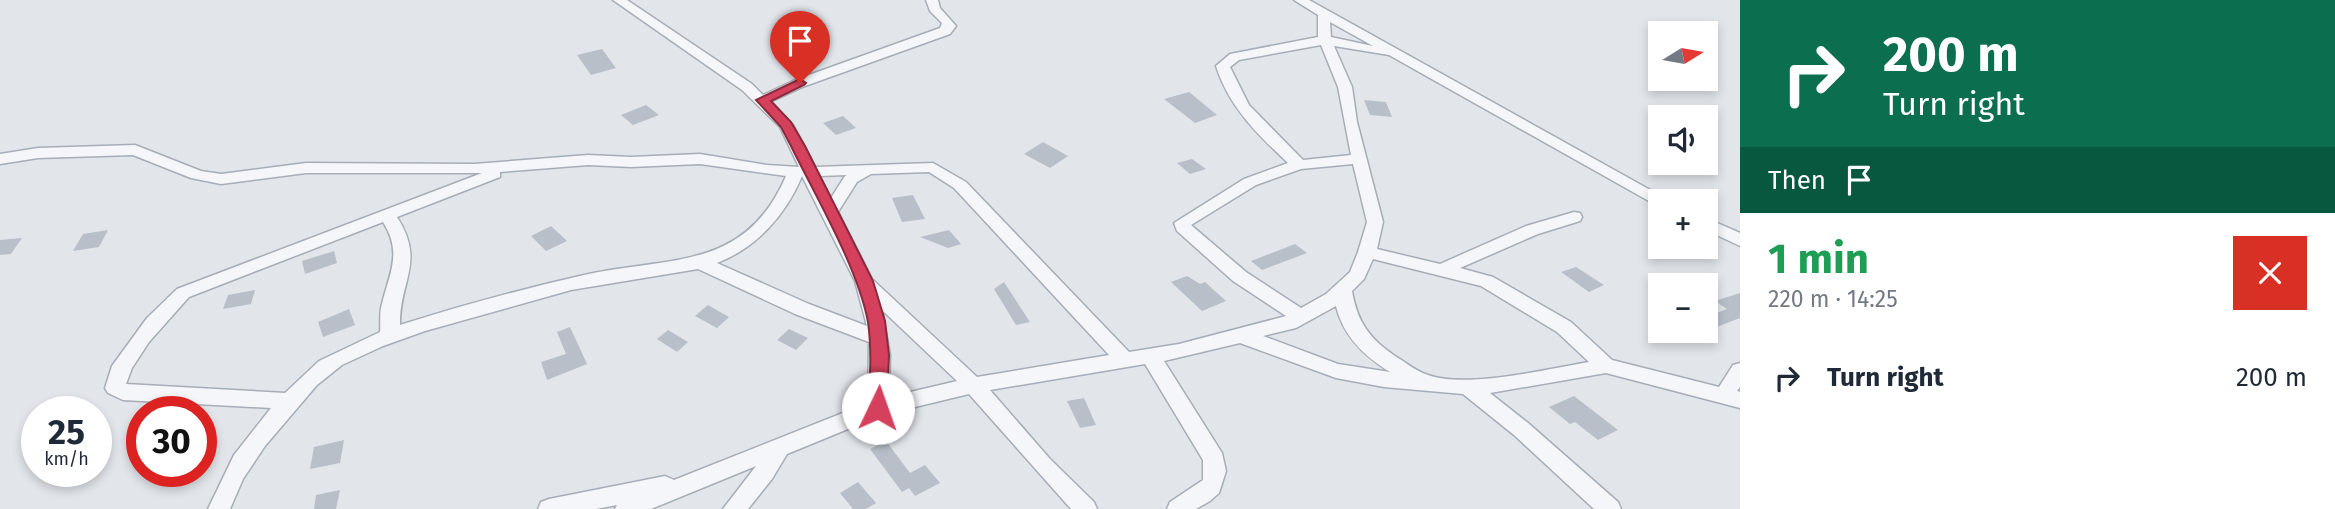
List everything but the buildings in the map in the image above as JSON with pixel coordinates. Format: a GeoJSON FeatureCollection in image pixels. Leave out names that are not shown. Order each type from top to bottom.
{"type":"FeatureCollection","features":[{"type":"Feature","properties":{"kind":"street"},"geometry":{"type":"LineString","coordinates":[[619,0],[763,100],[786,125],[804,172],[830,211],[864,281],[878,338],[878,408]]}},
{"type":"Feature","properties":{"kind":"street"},"geometry":{"type":"LineString","coordinates":[[763,100],[800,83],[945,31],[950,26],[948,20],[936,12],[932,0]]}},
{"type":"Feature","properties":{"kind":"street"},"geometry":{"type":"LineString","coordinates":[[1300,0],[1648,194]]}},
{"type":"Feature","properties":{"kind":"street"},"geometry":{"type":"LineString","coordinates":[[626,509],[878,408],[973,385],[1151,357],[1242,336],[1302,317],[1343,291],[1358,275],[1375,222],[1350,122],[1345,87],[1325,40],[1325,12]]}},
{"type":"Feature","properties":{"kind":"street"},"geometry":{"type":"LineString","coordinates":[[1299,164],[1244,109],[1226,80],[1223,66],[1235,57],[1325,40],[1400,55]]}},
{"type":"Feature","properties":{"kind":"street"},"geometry":{"type":"LineString","coordinates":[[0,159],[38,153],[135,150],[197,175],[221,178],[325,167],[430,170],[567,160],[646,162],[700,159],[767,170],[804,172],[933,168],[943,172],[974,199],[1126,361]]}},
{"type":"Feature","properties":{"kind":"street"},"geometry":{"type":"LineString","coordinates":[[1302,317],[1259,294],[1183,227],[1182,223],[1245,184],[1299,164],[1360,159]]}},
{"type":"Feature","properties":{"kind":"street"},"geometry":{"type":"LineString","coordinates":[[291,401],[122,392],[115,388],[114,380],[134,348],[174,299],[183,293],[513,166]]}},
{"type":"Feature","properties":{"kind":"street"},"geometry":{"type":"LineString","coordinates":[[830,211],[850,179],[865,171]]}},
{"type":"Feature","properties":{"kind":"street"},"geometry":{"type":"LineString","coordinates":[[219,509],[224,490],[238,465],[291,401],[324,367],[390,334],[580,282],[699,262],[733,248],[759,228],[804,172]]}},
{"type":"Feature","properties":{"kind":"street"},"geometry":{"type":"LineString","coordinates":[[387,215],[398,232],[403,268],[390,306],[390,334]]}},
{"type":"Feature","properties":{"kind":"street"},"geometry":{"type":"LineString","coordinates":[[1443,269],[1532,230],[1574,217]]}},
{"type":"Feature","properties":{"kind":"street"},"geometry":{"type":"LineString","coordinates":[[1718,229],[1740,240]]}},
{"type":"Feature","properties":{"kind":"street"},"geometry":{"type":"LineString","coordinates":[[1367,252],[1487,281],[1564,327],[1606,366]]}},
{"type":"Feature","properties":{"kind":"street"},"geometry":{"type":"LineString","coordinates":[[699,262],[802,309],[878,338]]}},
{"type":"Feature","properties":{"kind":"street"},"geometry":{"type":"LineString","coordinates":[[864,281],[894,313],[973,385],[1065,490],[1086,509]]}},
{"type":"Feature","properties":{"kind":"street"},"geometry":{"type":"LineString","coordinates":[[1343,291],[1349,323],[1363,342],[1427,384]]}},
{"type":"Feature","properties":{"kind":"street"},"geometry":{"type":"LineString","coordinates":[[1242,336],[1336,371],[1468,387],[1507,384],[1606,366],[1623,368],[1732,399],[1740,370]]}},
{"type":"Feature","properties":{"kind":"street"},"geometry":{"type":"LineString","coordinates":[[1151,357],[1214,459],[1217,477],[1212,488],[1178,509]]}},
{"type":"Feature","properties":{"kind":"street"},"geometry":{"type":"LineString","coordinates":[[1468,387],[1521,429],[1610,509]]}},
{"type":"Feature","properties":{"kind":"street"},"geometry":{"type":"LineString","coordinates":[[734,509],[769,466],[780,447]]}},
{"type":"Feature","properties":{"kind":"street"},"geometry":{"type":"LineString","coordinates":[[549,509],[696,479]]}},
{"type":"Feature","properties":{"kind":"route"},"geometry":{"type":"LineString","coordinates":[[800,83],[763,100],[786,125],[798,146],[864,281],[876,321],[880,355],[878,408]]}}]}
